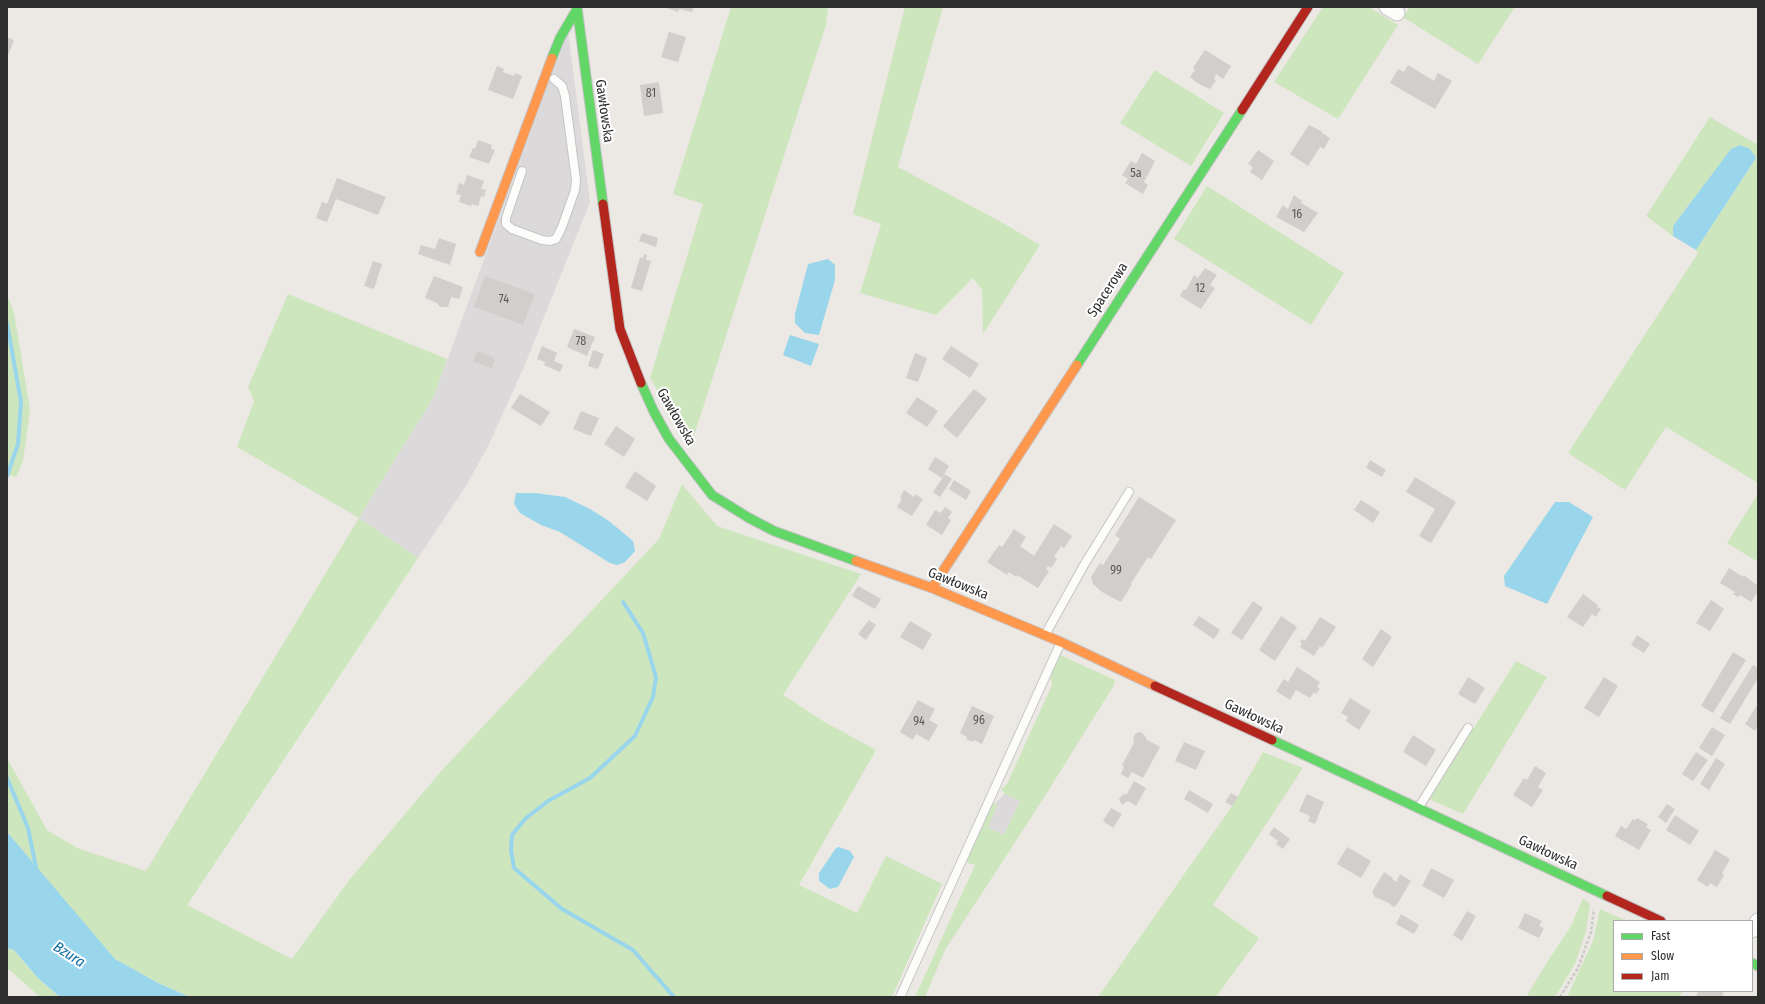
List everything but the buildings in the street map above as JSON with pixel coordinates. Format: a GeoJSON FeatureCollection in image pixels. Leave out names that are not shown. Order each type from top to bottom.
{"type":"FeatureCollection","features":[{"type":"Feature","properties":{"kind":"street","name":"Spacerowa"},"geometry":{"type":"LineString","coordinates":[[932,588],[1308,7]]}},
{"type":"Feature","properties":{"kind":"street","name":"Gawłowska"},"geometry":{"type":"LineString","coordinates":[[577,8],[577,41],[620,329],[634,368],[669,439],[712,494],[749,518],[774,531],[932,588],[1061,642],[1658,920]]}},
{"type":"Feature","properties":{"kind":"street"},"geometry":{"type":"LineString","coordinates":[[480,252],[560,38],[577,8]]}},
{"type":"Feature","properties":{"kind":"lane"},"geometry":{"type":"LineString","coordinates":[[525,162],[506,218],[506,224],[512,229],[550,241],[556,239],[562,227],[575,190],[576,180],[565,96],[562,86],[554,79]]}},
{"type":"Feature","properties":{"kind":"lane"},"geometry":{"type":"LineString","coordinates":[[1045,636],[1084,565],[1128,492]]}},
{"type":"Feature","properties":{"kind":"lane"},"geometry":{"type":"LineString","coordinates":[[900,997],[1061,642]]}},
{"type":"Feature","properties":{"kind":"lane"},"geometry":{"type":"LineString","coordinates":[[1419,808],[1468,728]]}},
{"type":"Feature","properties":{"kind":"path"},"geometry":{"type":"LineString","coordinates":[[1560,997],[1578,968],[1592,932],[1598,892]]}},
{"type":"Feature","properties":{"kind":"shaded area"},"geometry":{"type":"Polygon","coordinates":[[[568,31],[590,202],[524,367],[489,444],[466,486],[418,558],[359,518],[434,396],[568,31]]]}},
{"type":"Feature","properties":{"kind":"shaded area"},"geometry":{"type":"Polygon","coordinates":[[[1005,794],[1020,801],[1004,835],[988,828],[997,806],[995,803],[1005,794]]]}},
{"type":"Feature","properties":{"kind":"green space"},"geometry":{"type":"Polygon","coordinates":[[[731,7],[828,7],[826,25],[692,442],[685,437],[650,378],[703,204],[673,194],[731,7]]]}},
{"type":"Feature","properties":{"kind":"green space"},"geometry":{"type":"Polygon","coordinates":[[[905,7],[943,7],[898,167],[1001,222],[1040,245],[983,334],[982,290],[973,278],[936,315],[860,293],[881,224],[853,214],[905,7]]]}},
{"type":"Feature","properties":{"kind":"green space"},"geometry":{"type":"Polygon","coordinates":[[[1323,7],[1369,7],[1398,25],[1338,119],[1274,82],[1323,7]]]}},
{"type":"Feature","properties":{"kind":"green space"},"geometry":{"type":"Polygon","coordinates":[[[1410,7],[1515,7],[1478,64],[1403,17],[1410,7]]]}},
{"type":"Feature","properties":{"kind":"green space"},"geometry":{"type":"Polygon","coordinates":[[[1155,70],[1224,113],[1191,166],[1120,123],[1155,70]]]}},
{"type":"Feature","properties":{"kind":"green space"},"geometry":{"type":"Polygon","coordinates":[[[1710,117],[1758,145],[1758,483],[1666,427],[1625,490],[1568,453],[1698,253],[1696,250],[1756,158],[1701,189],[1673,226],[1673,236],[1646,216],[1710,117]]]}},
{"type":"Feature","properties":{"kind":"green space"},"geometry":{"type":"Polygon","coordinates":[[[1207,186],[1344,273],[1311,325],[1174,239],[1207,186]]]}},
{"type":"Feature","properties":{"kind":"green space"},"geometry":{"type":"Polygon","coordinates":[[[288,294],[447,359],[434,396],[359,518],[237,447],[254,401],[248,387],[288,294]]]}},
{"type":"Feature","properties":{"kind":"green space"},"geometry":{"type":"Polygon","coordinates":[[[7,295],[14,312],[30,410],[23,461],[16,477],[7,474],[7,295]]]}},
{"type":"Feature","properties":{"kind":"green space"},"geometry":{"type":"Polygon","coordinates":[[[682,484],[717,526],[861,574],[783,695],[823,721],[876,750],[799,885],[857,913],[886,856],[942,884],[892,997],[190,997],[158,983],[115,959],[86,927],[7,832],[7,758],[47,830],[77,848],[146,871],[359,518],[418,558],[187,905],[292,959],[350,879],[443,769],[659,539],[682,484]]]}},
{"type":"Feature","properties":{"kind":"green space"},"geometry":{"type":"Polygon","coordinates":[[[1758,494],[1758,562],[1727,543],[1758,494]]]}},
{"type":"Feature","properties":{"kind":"green space"},"geometry":{"type":"Polygon","coordinates":[[[1060,655],[1115,680],[1114,685],[1045,796],[945,950],[925,997],[915,997],[975,865],[965,862],[991,803],[995,803],[997,806],[988,828],[1004,835],[1020,801],[1005,794],[1001,789],[1007,784],[1052,685],[1050,674],[1060,655]]]}},
{"type":"Feature","properties":{"kind":"green space"},"geometry":{"type":"Polygon","coordinates":[[[1516,661],[1547,677],[1463,814],[1429,799],[1516,661]]]}},
{"type":"Feature","properties":{"kind":"green space"},"geometry":{"type":"Polygon","coordinates":[[[1263,752],[1303,768],[1213,905],[1259,938],[1216,997],[1098,997],[1232,806],[1263,752]]]}},
{"type":"Feature","properties":{"kind":"green space"},"geometry":{"type":"Polygon","coordinates":[[[1583,898],[1590,904],[1586,932],[1575,964],[1555,997],[1526,997],[1571,926],[1583,898]]]}},
{"type":"Feature","properties":{"kind":"green space"},"geometry":{"type":"Polygon","coordinates":[[[1600,909],[1625,920],[1613,920],[1613,992],[1682,992],[1679,997],[1567,997],[1593,941],[1600,909]]]}},
{"type":"Feature","properties":{"kind":"green space"},"geometry":{"type":"Polygon","coordinates":[[[7,948],[14,950],[38,978],[60,997],[40,997],[7,968],[7,948]]]}},
{"type":"Feature","properties":{"kind":"water"},"geometry":{"type":"Polygon","coordinates":[[[1740,145],[1750,149],[1756,158],[1696,250],[1673,236],[1673,226],[1731,149],[1740,145]]]}},
{"type":"Feature","properties":{"kind":"water"},"geometry":{"type":"Polygon","coordinates":[[[828,259],[835,265],[835,280],[819,335],[805,333],[795,323],[795,314],[808,264],[828,259]]]}},
{"type":"Feature","properties":{"kind":"water"},"geometry":{"type":"Polygon","coordinates":[[[790,335],[819,344],[811,366],[783,355],[790,335]]]}},
{"type":"Feature","properties":{"kind":"water"},"geometry":{"type":"Polygon","coordinates":[[[516,493],[535,493],[565,497],[590,509],[609,521],[633,541],[635,551],[625,562],[617,565],[610,563],[560,532],[541,525],[520,513],[514,504],[516,493]]]}},
{"type":"Feature","properties":{"kind":"water"},"geometry":{"type":"Polygon","coordinates":[[[1555,502],[1569,502],[1593,517],[1547,604],[1505,586],[1504,576],[1555,502]]]}},
{"type":"Feature","properties":{"kind":"water","name":"Bzura"},"geometry":{"type":"Polygon","coordinates":[[[7,832],[115,959],[158,983],[190,997],[60,997],[38,978],[14,950],[7,948],[7,832]]]}},
{"type":"Feature","properties":{"kind":"water"},"geometry":{"type":"Polygon","coordinates":[[[839,847],[850,851],[854,857],[838,887],[830,889],[819,881],[819,873],[836,848],[839,847]]]}},
{"type":"Feature","properties":{"kind":"waterway"},"geometry":{"type":"LineString","coordinates":[[7,323],[21,402],[18,444],[7,476]]}},
{"type":"Feature","properties":{"kind":"waterway"},"geometry":{"type":"LineString","coordinates":[[623,602],[643,633],[656,677],[653,697],[635,736],[590,778],[548,801],[525,819],[512,835],[511,850],[514,868],[562,909],[633,950],[674,997]]}},
{"type":"Feature","properties":{"kind":"waterway"},"geometry":{"type":"LineString","coordinates":[[7,778],[28,828],[36,867],[35,872]]}},
{"type":"Feature","properties":{"kind":"traffic: fast"},"geometry":{"type":"LineString","coordinates":[[577,7],[603,204]]}},
{"type":"Feature","properties":{"kind":"traffic: fast"},"geometry":{"type":"LineString","coordinates":[[552,58],[560,38],[577,9]]}},
{"type":"Feature","properties":{"kind":"traffic: fast"},"geometry":{"type":"LineString","coordinates":[[1077,365],[1242,110]]}},
{"type":"Feature","properties":{"kind":"traffic: fast"},"geometry":{"type":"LineString","coordinates":[[641,383],[654,412],[669,439],[712,495],[749,518],[774,531],[856,561]]}},
{"type":"Feature","properties":{"kind":"traffic: fast"},"geometry":{"type":"LineString","coordinates":[[1272,740],[1607,896]]}},
{"type":"Feature","properties":{"kind":"traffic: fast"},"geometry":{"type":"LineString","coordinates":[[1753,964],[1758,966]]}},
{"type":"Feature","properties":{"kind":"traffic: slow"},"geometry":{"type":"LineString","coordinates":[[480,252],[552,58]]}},
{"type":"Feature","properties":{"kind":"traffic: slow"},"geometry":{"type":"LineString","coordinates":[[932,588],[1077,365]]}},
{"type":"Feature","properties":{"kind":"traffic: slow"},"geometry":{"type":"LineString","coordinates":[[856,561],[932,588],[1061,642],[1155,686]]}},
{"type":"Feature","properties":{"kind":"traffic: jam"},"geometry":{"type":"LineString","coordinates":[[1242,110],[1308,7]]}},
{"type":"Feature","properties":{"kind":"traffic: jam"},"geometry":{"type":"LineString","coordinates":[[603,204],[620,329],[641,383]]}},
{"type":"Feature","properties":{"kind":"traffic: jam"},"geometry":{"type":"LineString","coordinates":[[1155,686],[1272,740]]}},
{"type":"Feature","properties":{"kind":"traffic: jam"},"geometry":{"type":"LineString","coordinates":[[1607,896],[1659,920]]}}]}
